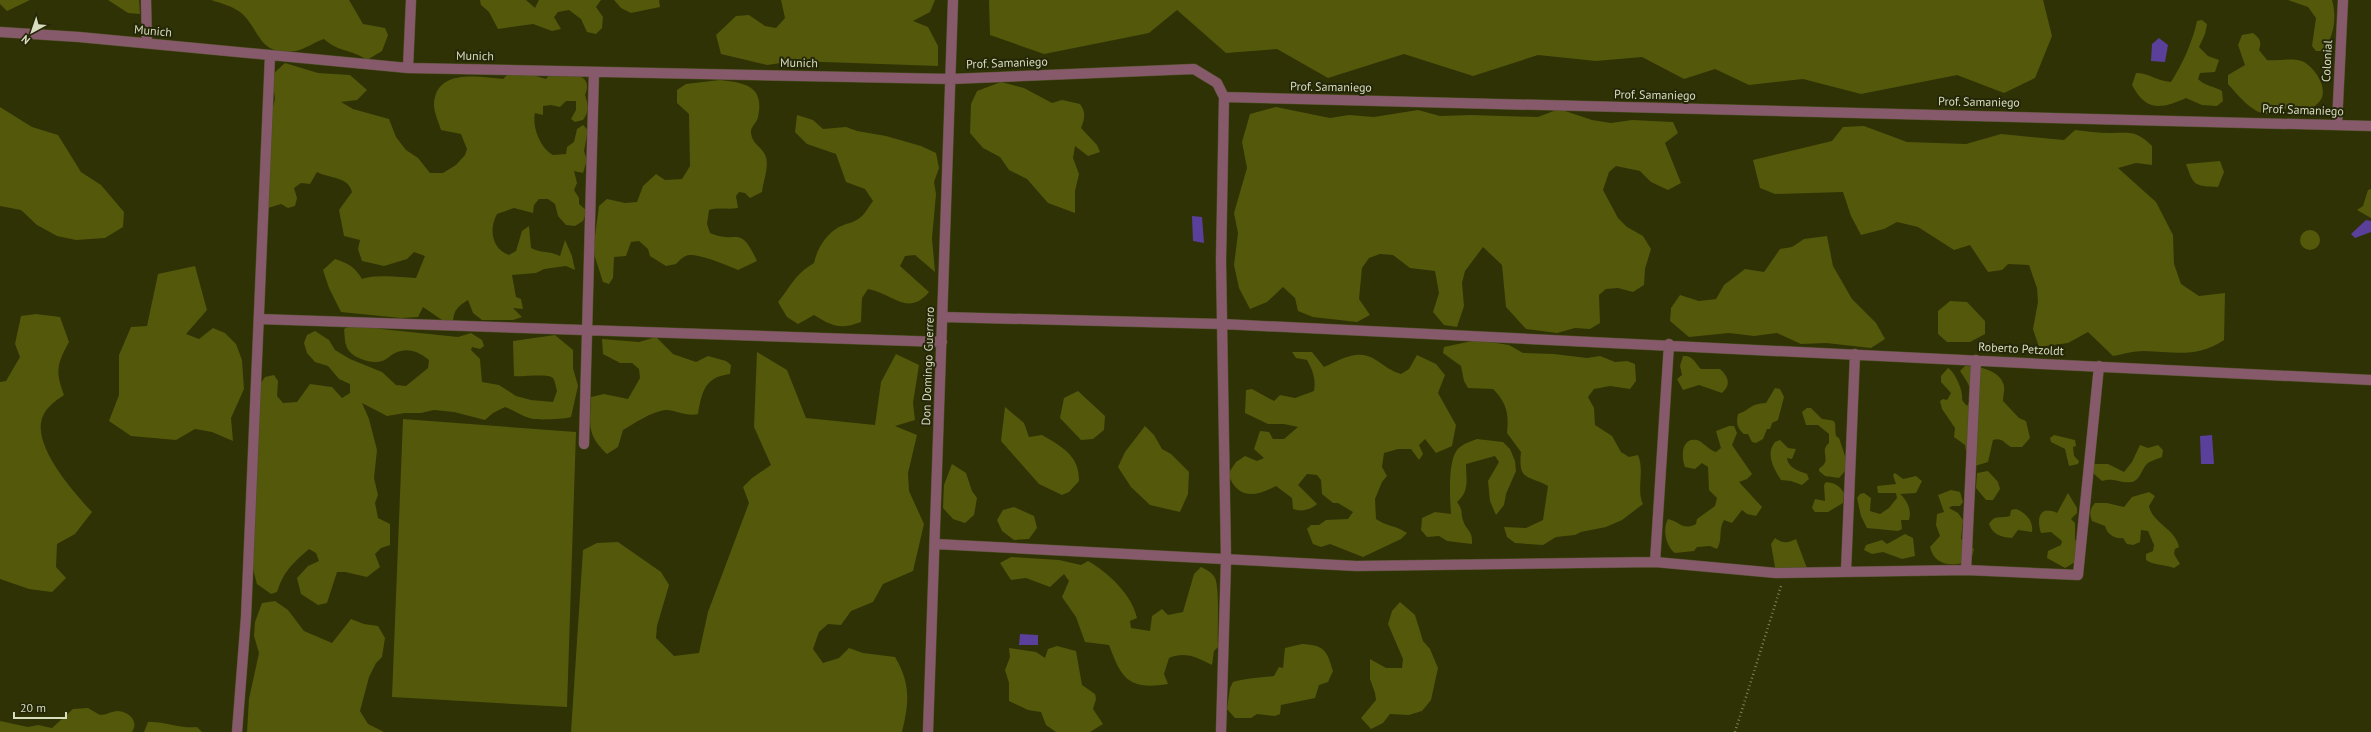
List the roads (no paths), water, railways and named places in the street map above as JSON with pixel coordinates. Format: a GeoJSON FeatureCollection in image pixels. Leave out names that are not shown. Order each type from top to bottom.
{"type":"FeatureCollection","features":[{"type":"Feature","properties":{"kind":"street"},"geometry":{"type":"LineString","coordinates":[[146,0],[147,43]]}},
{"type":"Feature","properties":{"kind":"street"},"geometry":{"type":"LineString","coordinates":[[408,68],[412,0]]}},
{"type":"Feature","properties":{"kind":"street","name":"Don Domingo Guerrero"},"geometry":{"type":"LineString","coordinates":[[928,732],[936,544],[953,0]]}},
{"type":"Feature","properties":{"kind":"street","name":"Colonial"},"geometry":{"type":"LineString","coordinates":[[2337,124],[2342,0]]}},
{"type":"Feature","properties":{"kind":"street","name":"Munich"},"geometry":{"type":"LineString","coordinates":[[0,32],[147,43],[408,68],[951,79]]}},
{"type":"Feature","properties":{"kind":"street"},"geometry":{"type":"LineString","coordinates":[[237,732],[246,617],[270,55]]}},
{"type":"Feature","properties":{"kind":"street","name":"Prof. Samaniego"},"geometry":{"type":"LineString","coordinates":[[951,79],[1194,69],[1217,83],[1224,97],[2371,126]]}},
{"type":"Feature","properties":{"kind":"street"},"geometry":{"type":"LineString","coordinates":[[584,444],[594,72]]}},
{"type":"Feature","properties":{"kind":"street"},"geometry":{"type":"LineString","coordinates":[[1221,732],[1226,560],[1222,324],[1224,97]]}},
{"type":"Feature","properties":{"kind":"street","name":"Roberto Petzoldt"},"geometry":{"type":"LineString","coordinates":[[943,317],[1222,324],[1669,344],[2371,380]]}},
{"type":"Feature","properties":{"kind":"street"},"geometry":{"type":"LineString","coordinates":[[259,319],[942,342]]}},
{"type":"Feature","properties":{"kind":"street"},"geometry":{"type":"LineString","coordinates":[[1655,562],[1669,344]]}},
{"type":"Feature","properties":{"kind":"street"},"geometry":{"type":"LineString","coordinates":[[1846,571],[1854,354]]}},
{"type":"Feature","properties":{"kind":"street"},"geometry":{"type":"LineString","coordinates":[[1966,570],[1976,360]]}},
{"type":"Feature","properties":{"kind":"street"},"geometry":{"type":"LineString","coordinates":[[936,544],[1356,566],[1655,562],[1785,572],[1966,570],[2078,575],[2099,366]]}}]}
